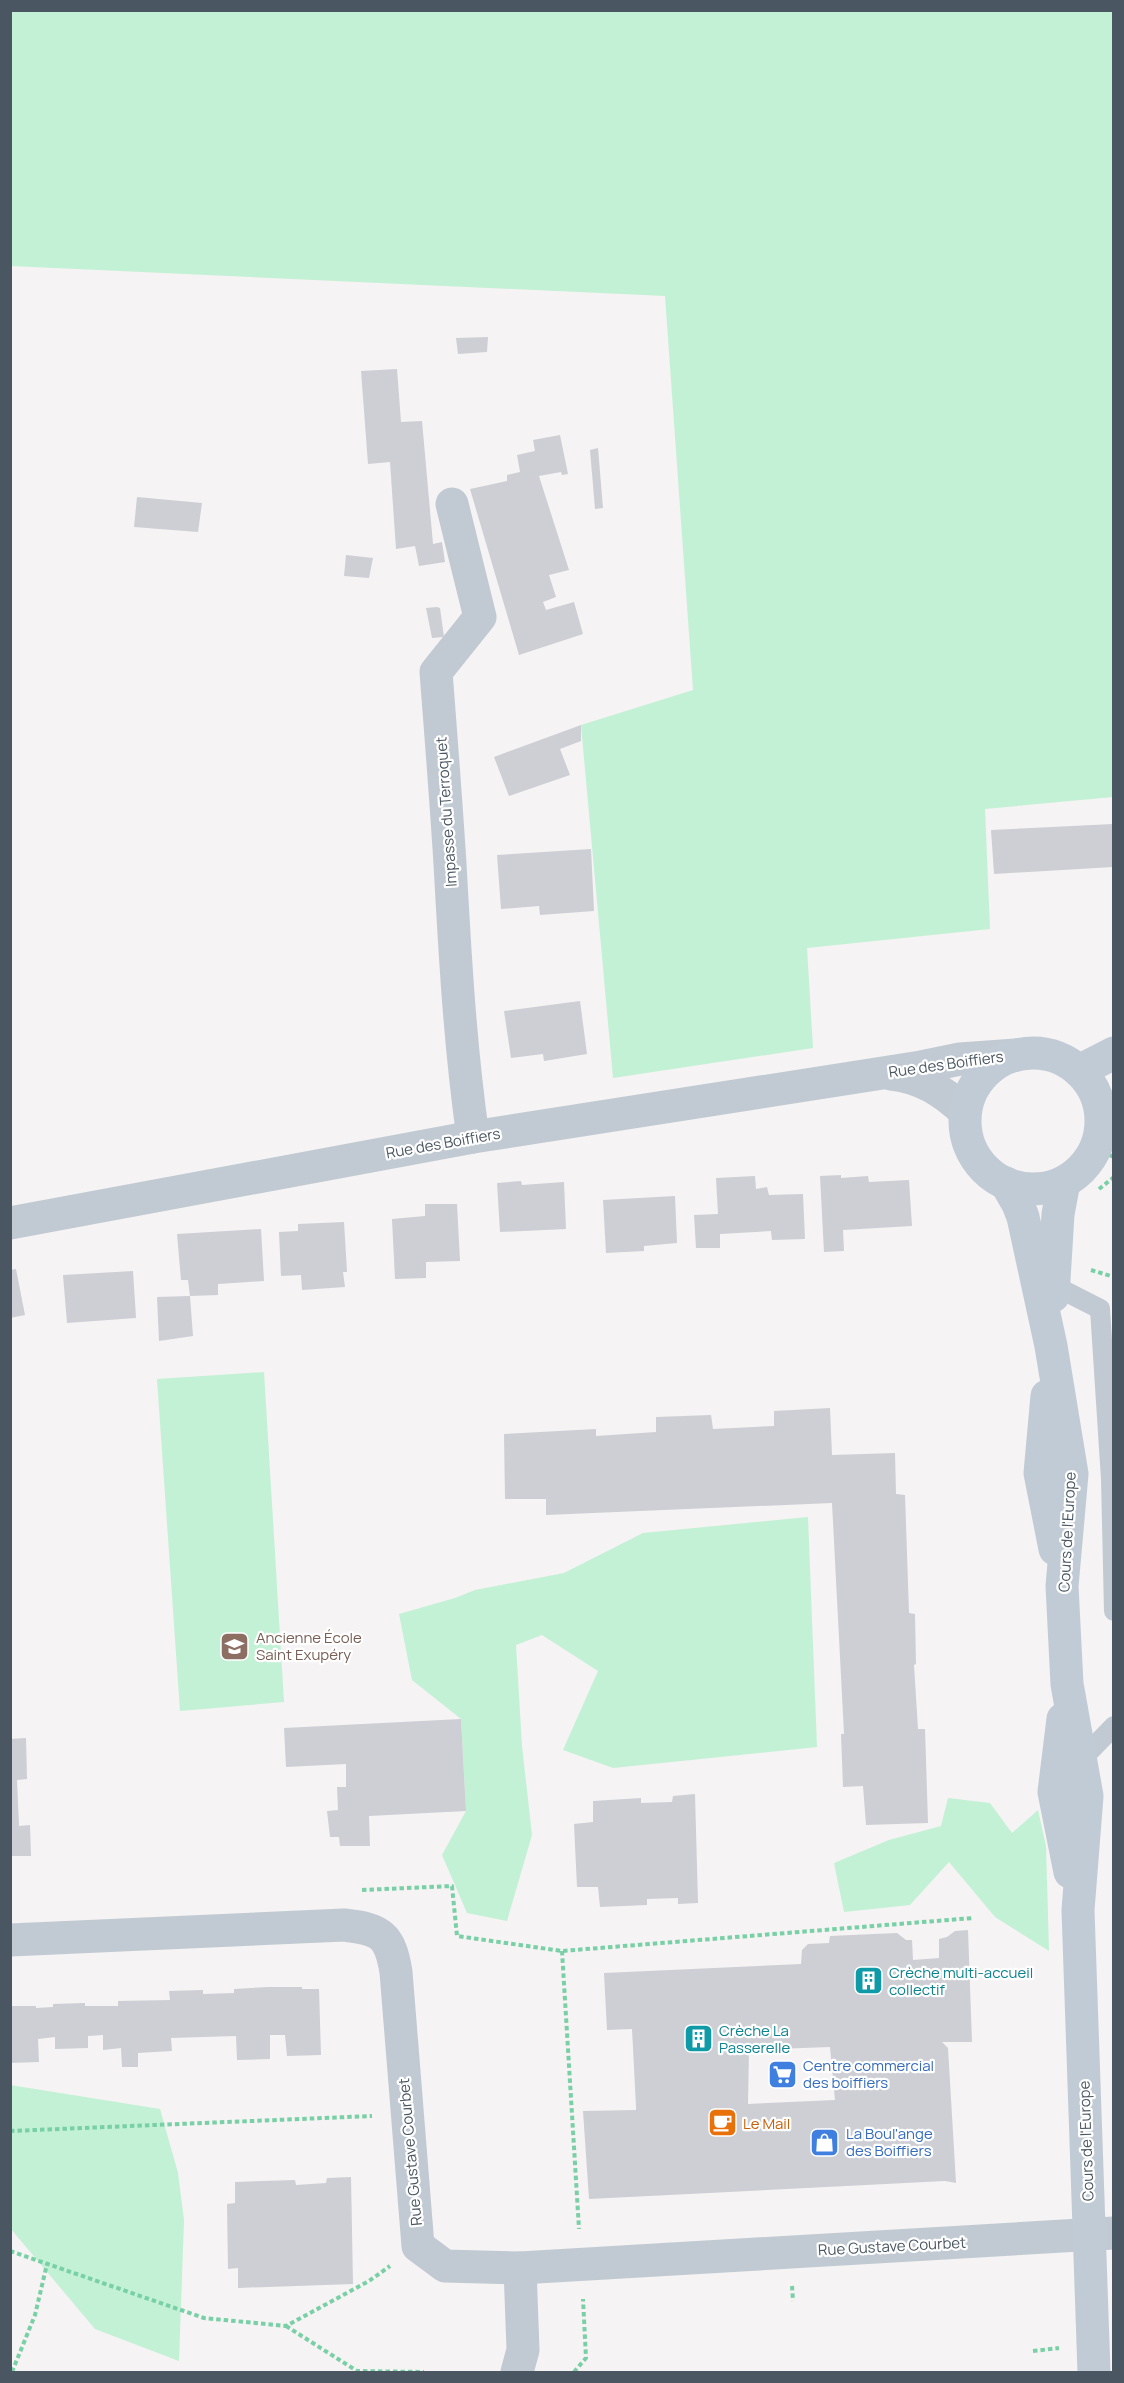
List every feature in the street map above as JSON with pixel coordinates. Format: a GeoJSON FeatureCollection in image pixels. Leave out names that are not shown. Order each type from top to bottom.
{"type":"FeatureCollection","features":[{"type":"Feature","properties":{"kind":"street","name":"Impasse du Terroquet"},"geometry":{"type":"LineString","coordinates":[[452,504],[480,617],[436,672],[455,961],[465,1084],[473,1137]]}},
{"type":"Feature","properties":{"kind":"street"},"geometry":{"type":"LineString","coordinates":[[1037,1053],[1047,1054],[1068,1062],[1079,1071],[1095,1091],[1106,1137],[1086,1164],[1064,1182],[1034,1189],[1006,1184],[985,1169],[975,1156],[966,1135],[965,1112],[972,1090],[980,1078],[1002,1059],[1037,1053]]}},
{"type":"Feature","properties":{"kind":"street"},"geometry":{"type":"LineString","coordinates":[[1079,1071],[1113,1053]]}},
{"type":"Feature","properties":{"kind":"street","name":"Rue des Boiffiers"},"geometry":{"type":"LineString","coordinates":[[10,1223],[473,1137],[960,1059],[1016,1055]]}},
{"type":"Feature","properties":{"kind":"street","name":"Rue des Boiffiers"},"geometry":{"type":"LineString","coordinates":[[877,1073],[918,1079],[950,1097],[965,1112]]}},
{"type":"Feature","properties":{"kind":"street","name":"Cours de l'Europe"},"geometry":{"type":"LineString","coordinates":[[1051,1346],[1058,1214],[1064,1182]]}},
{"type":"Feature","properties":{"kind":"street","name":"Cours de l'Europe"},"geometry":{"type":"LineString","coordinates":[[1006,1184],[1023,1217],[1051,1346],[1072,1474],[1062,1586],[1067,1684],[1087,1796],[1078,1910]]}},
{"type":"Feature","properties":{"kind":"street","name":"Cours de l'Europe"},"geometry":{"type":"LineString","coordinates":[[1067,1684],[1054,1792],[1078,1910],[1102,2234],[1094,2373]]}},
{"type":"Feature","properties":{"kind":"street","name":"Rue Gustave Courbet"},"geometry":{"type":"LineString","coordinates":[[10,1940],[344,1925],[363,1928],[381,1935],[393,1949],[396,1972],[418,2246],[445,2266],[520,2268],[1102,2234]]}},
{"type":"Feature","properties":{"kind":"street"},"geometry":{"type":"LineString","coordinates":[[517,2373],[523,2350],[520,2268]]}},
{"type":"Feature","properties":{"kind":"lane"},"geometry":{"type":"LineString","coordinates":[[1053,1285],[1100,1309],[1111,1479],[1113,1611]]}},
{"type":"Feature","properties":{"kind":"lane"},"geometry":{"type":"LineString","coordinates":[[1081,1760],[1113,1726]]}},
{"type":"Feature","properties":{"kind":"path"},"geometry":{"type":"LineString","coordinates":[[1087,1269],[1113,1277]]}},
{"type":"Feature","properties":{"kind":"path"},"geometry":{"type":"LineString","coordinates":[[360,1890],[452,1886],[457,1936],[562,1951],[973,1918]]}},
{"type":"Feature","properties":{"kind":"path"},"geometry":{"type":"LineString","coordinates":[[562,1951],[586,2358],[574,2373]]}},
{"type":"Feature","properties":{"kind":"path"},"geometry":{"type":"LineString","coordinates":[[10,2131],[407,2115]]}},
{"type":"Feature","properties":{"kind":"path"},"geometry":{"type":"LineString","coordinates":[[286,2326],[369,2281],[418,2246]]}},
{"type":"Feature","properties":{"kind":"path"},"geometry":{"type":"LineString","coordinates":[[10,2251],[204,2318],[286,2326],[357,2372],[424,2373]]}},
{"type":"Feature","properties":{"kind":"path"},"geometry":{"type":"LineString","coordinates":[[12,2373],[35,2315],[47,2264]]}},
{"type":"Feature","properties":{"kind":"path"},"geometry":{"type":"LineString","coordinates":[[1033,2351],[1050,2349]]}},
{"type":"Feature","properties":{"kind":"green space"},"geometry":{"type":"Polygon","coordinates":[[[11,11],[1113,11],[1113,797],[985,809],[990,929],[807,948],[813,1048],[613,1078],[581,725],[693,690],[665,296],[11,266],[11,11]]]}},
{"type":"Feature","properties":{"kind":"green space"},"geometry":{"type":"Polygon","coordinates":[[[264,1372],[284,1702],[180,1711],[157,1379],[264,1372]]]}},
{"type":"Feature","properties":{"kind":"green space"},"geometry":{"type":"Polygon","coordinates":[[[808,1517],[817,1747],[613,1768],[563,1750],[598,1671],[542,1635],[516,1645],[522,1746],[532,1835],[507,1921],[467,1913],[442,1855],[466,1811],[461,1719],[412,1680],[399,1614],[475,1590],[564,1573],[643,1533],[808,1517]]]}},
{"type":"Feature","properties":{"kind":"green space"},"geometry":{"type":"Polygon","coordinates":[[[948,1798],[990,1803],[1012,1833],[1038,1810],[1046,1846],[1049,1951],[995,1917],[949,1862],[910,1905],[844,1912],[834,1863],[889,1840],[941,1826],[948,1798]]]}},
{"type":"Feature","properties":{"kind":"green space"},"geometry":{"type":"Polygon","coordinates":[[[10,2085],[160,2109],[178,2173],[184,2220],[179,2361],[95,2329],[11,2229],[10,2085]]]}},
{"type":"Feature","properties":{"kind":"building"},"geometry":{"type":"Polygon","coordinates":[[[488,337],[487,352],[458,354],[456,338],[488,337]]]}},
{"type":"Feature","properties":{"kind":"building"},"geometry":{"type":"Polygon","coordinates":[[[397,369],[401,422],[422,421],[433,544],[442,542],[445,562],[419,566],[415,546],[396,549],[390,462],[368,464],[361,371],[397,369]]]}},
{"type":"Feature","properties":{"kind":"building"},"geometry":{"type":"Polygon","coordinates":[[[560,435],[568,474],[562,475],[561,472],[539,476],[569,570],[549,575],[556,597],[543,602],[546,610],[574,602],[583,634],[519,655],[470,489],[507,481],[507,475],[520,472],[517,455],[535,451],[533,440],[560,435]]]}},
{"type":"Feature","properties":{"kind":"building"},"geometry":{"type":"Polygon","coordinates":[[[598,448],[603,508],[595,509],[590,450],[598,448]]]}},
{"type":"Feature","properties":{"kind":"building"},"geometry":{"type":"Polygon","coordinates":[[[137,497],[202,503],[198,532],[134,527],[137,497]]]}},
{"type":"Feature","properties":{"kind":"building"},"geometry":{"type":"Polygon","coordinates":[[[346,555],[373,558],[369,578],[344,576],[346,555]]]}},
{"type":"Feature","properties":{"kind":"building"},"geometry":{"type":"Polygon","coordinates":[[[426,608],[440,608],[444,637],[432,638],[426,608]]]}},
{"type":"Feature","properties":{"kind":"building"},"geometry":{"type":"Polygon","coordinates":[[[581,725],[581,741],[560,749],[570,775],[509,796],[494,757],[581,725]]]}},
{"type":"Feature","properties":{"kind":"building"},"geometry":{"type":"Polygon","coordinates":[[[1113,824],[1113,867],[994,874],[991,830],[1113,824]]]}},
{"type":"Feature","properties":{"kind":"building"},"geometry":{"type":"Polygon","coordinates":[[[591,849],[594,911],[540,915],[539,906],[501,909],[497,855],[591,849]]]}},
{"type":"Feature","properties":{"kind":"building"},"geometry":{"type":"Polygon","coordinates":[[[580,1001],[587,1054],[544,1061],[543,1054],[511,1058],[504,1011],[580,1001]]]}},
{"type":"Feature","properties":{"kind":"building"},"geometry":{"type":"Polygon","coordinates":[[[841,1175],[841,1178],[868,1176],[869,1182],[909,1180],[912,1226],[843,1230],[844,1251],[824,1252],[820,1176],[841,1175]]]}},
{"type":"Feature","properties":{"kind":"building"},"geometry":{"type":"Polygon","coordinates":[[[755,1176],[756,1189],[767,1187],[769,1195],[803,1194],[805,1239],[772,1240],[771,1231],[720,1234],[720,1248],[696,1248],[694,1215],[718,1214],[716,1178],[755,1176]]]}},
{"type":"Feature","properties":{"kind":"building"},"geometry":{"type":"Polygon","coordinates":[[[521,1181],[522,1185],[564,1182],[566,1229],[500,1232],[497,1183],[521,1181]]]}},
{"type":"Feature","properties":{"kind":"building"},"geometry":{"type":"Polygon","coordinates":[[[675,1196],[677,1243],[644,1246],[644,1251],[606,1253],[603,1200],[675,1196]]]}},
{"type":"Feature","properties":{"kind":"building"},"geometry":{"type":"Polygon","coordinates":[[[425,1204],[457,1204],[460,1261],[426,1262],[426,1278],[395,1279],[392,1219],[425,1216],[425,1204]]]}},
{"type":"Feature","properties":{"kind":"building"},"geometry":{"type":"Polygon","coordinates":[[[344,1222],[347,1272],[343,1272],[345,1287],[302,1290],[301,1275],[281,1276],[279,1232],[298,1231],[298,1224],[344,1222]]]}},
{"type":"Feature","properties":{"kind":"building"},"geometry":{"type":"Polygon","coordinates":[[[261,1229],[264,1281],[218,1284],[218,1295],[190,1296],[188,1280],[181,1280],[177,1234],[261,1229]]]}},
{"type":"Feature","properties":{"kind":"building"},"geometry":{"type":"Polygon","coordinates":[[[16,1269],[25,1315],[10,1318],[10,1270],[16,1269]]]}},
{"type":"Feature","properties":{"kind":"building"},"geometry":{"type":"Polygon","coordinates":[[[133,1271],[136,1318],[67,1323],[63,1275],[133,1271]]]}},
{"type":"Feature","properties":{"kind":"building"},"geometry":{"type":"Polygon","coordinates":[[[190,1296],[193,1336],[159,1341],[157,1297],[190,1296]]]}},
{"type":"Feature","properties":{"kind":"building"},"geometry":{"type":"Polygon","coordinates":[[[830,1408],[832,1455],[895,1453],[896,1494],[905,1495],[909,1613],[915,1614],[916,1664],[914,1665],[918,1729],[925,1729],[928,1823],[866,1825],[863,1786],[843,1787],[841,1734],[844,1734],[832,1503],[546,1515],[546,1499],[505,1499],[504,1434],[596,1429],[596,1436],[656,1432],[656,1417],[711,1415],[713,1429],[774,1426],[774,1411],[830,1408]]]}},
{"type":"Feature","properties":{"kind":"building"},"geometry":{"type":"Polygon","coordinates":[[[461,1719],[466,1811],[369,1816],[370,1846],[340,1846],[339,1837],[330,1837],[327,1811],[338,1810],[337,1787],[346,1787],[346,1764],[286,1767],[284,1728],[461,1719]]]}},
{"type":"Feature","properties":{"kind":"building"},"geometry":{"type":"Polygon","coordinates":[[[26,1738],[27,1779],[17,1780],[19,1826],[30,1825],[31,1856],[10,1856],[10,1739],[26,1738]]]}},
{"type":"Feature","properties":{"kind":"building"},"geometry":{"type":"Polygon","coordinates":[[[695,1794],[698,1903],[678,1904],[678,1898],[647,1899],[647,1905],[600,1907],[598,1887],[577,1887],[574,1824],[593,1822],[593,1801],[641,1798],[641,1803],[672,1802],[673,1796],[695,1794]]]}},
{"type":"Feature","properties":{"kind":"building"},"geometry":{"type":"Polygon","coordinates":[[[968,1930],[972,2042],[942,2042],[948,2048],[956,2183],[945,2181],[589,2199],[583,2111],[636,2110],[632,2029],[607,2030],[604,1973],[801,1964],[802,1950],[808,1944],[829,1943],[830,1936],[897,1933],[906,1940],[912,1940],[913,1960],[939,1958],[939,1939],[955,1931],[968,1930]],[[830,2047],[749,2050],[748,2104],[835,2100],[830,2047]]]}},
{"type":"Feature","properties":{"kind":"building"},"geometry":{"type":"Polygon","coordinates":[[[268,1987],[319,1989],[321,2055],[287,2056],[285,2035],[270,2035],[270,2059],[237,2060],[236,2036],[171,2038],[172,2051],[138,2053],[138,2067],[122,2067],[121,2048],[103,2050],[103,2035],[88,2036],[88,2048],[55,2049],[55,2037],[38,2039],[39,2062],[10,2063],[10,2006],[36,2006],[36,2008],[53,2007],[53,2004],[85,2003],[85,2006],[118,2006],[118,2001],[170,2000],[169,1991],[203,1990],[203,1994],[234,1993],[234,1989],[268,1987]]]}},
{"type":"Feature","properties":{"kind":"building"},"geometry":{"type":"Polygon","coordinates":[[[351,2177],[353,2284],[238,2288],[238,2268],[228,2269],[227,2204],[235,2203],[235,2182],[295,2180],[296,2185],[326,2183],[327,2178],[351,2177]]]}},
{"type":"Feature","properties":{"kind":"place","name":"Ancienne École Saint Exupéry"},"geometry":{"type":"Point","coordinates":[235,1646]}},
{"type":"Feature","properties":{"kind":"place","name":"Crèche multi-accueil collectif"},"geometry":{"type":"Point","coordinates":[868,1981]}},
{"type":"Feature","properties":{"kind":"place","name":"Crèche La Passerelle"},"geometry":{"type":"Point","coordinates":[698,2039]}},
{"type":"Feature","properties":{"kind":"place","name":"Centre commercial des boiffiers"},"geometry":{"type":"Point","coordinates":[782,2074]}},
{"type":"Feature","properties":{"kind":"place","name":"Le Mail"},"geometry":{"type":"Point","coordinates":[722,2123]}},
{"type":"Feature","properties":{"kind":"place","name":"La Boul'ange des Boiffiers"},"geometry":{"type":"Point","coordinates":[825,2142]}}]}
